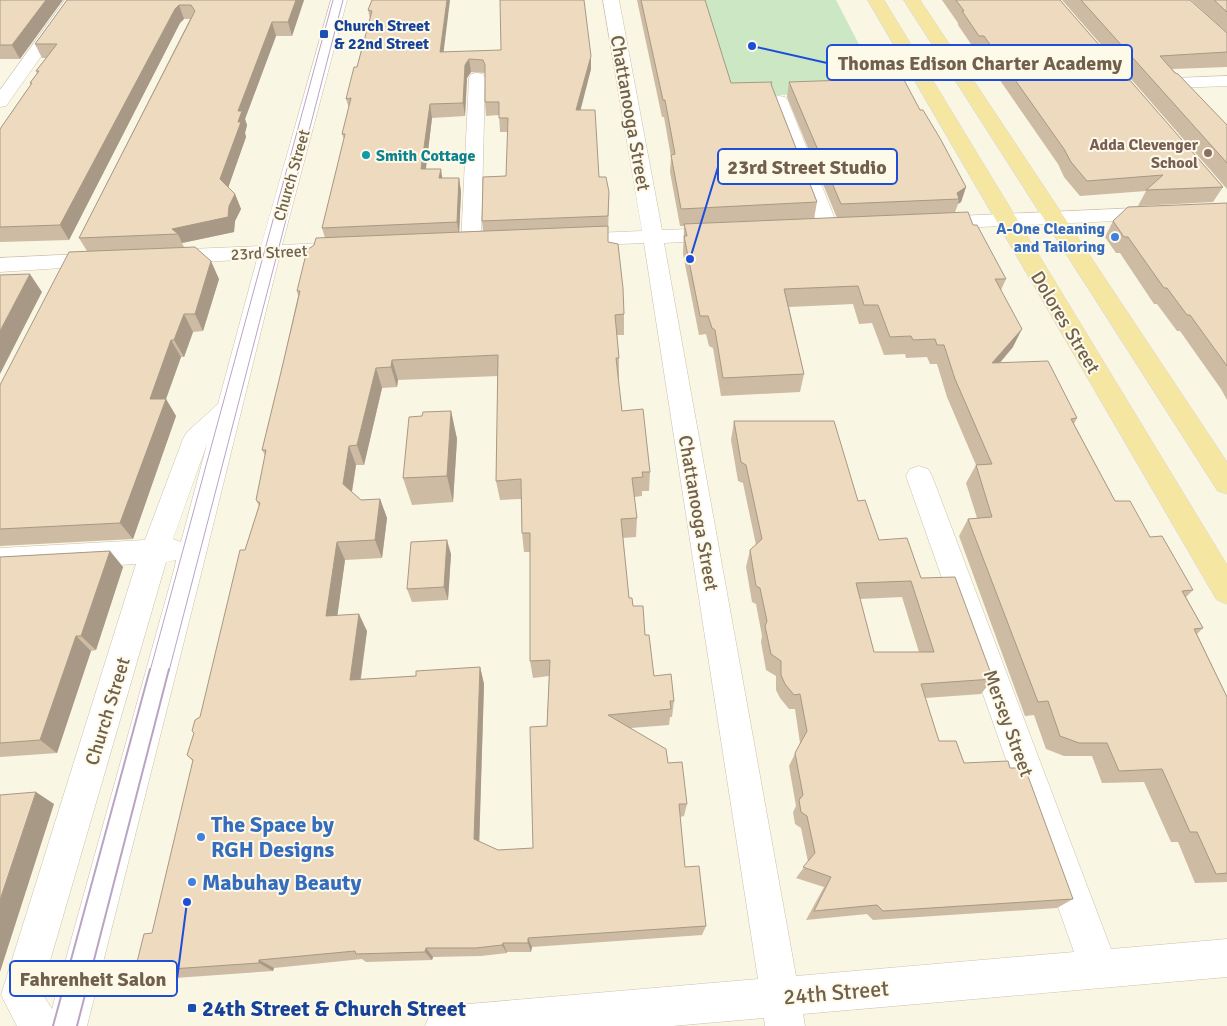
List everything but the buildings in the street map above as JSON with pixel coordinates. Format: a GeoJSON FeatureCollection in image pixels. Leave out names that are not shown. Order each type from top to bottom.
{"type":"FeatureCollection","features":[{"type":"Feature","properties":{"kind":"main road","name":"Dolores Street"},"geometry":{"type":"LineString","coordinates":[[876,0],[1227,591]]}},
{"type":"Feature","properties":{"kind":"main road"},"geometry":{"type":"LineString","coordinates":[[912,0],[1227,484]]}},
{"type":"Feature","properties":{"kind":"street"},"geometry":{"type":"LineString","coordinates":[[0,102],[72,0]]}},
{"type":"Feature","properties":{"kind":"street","name":"Church Street"},"geometry":{"type":"LineString","coordinates":[[67,1026],[194,548],[270,252],[339,0]]}},
{"type":"Feature","properties":{"kind":"street","name":"Chattanooga Street"},"geometry":{"type":"LineString","coordinates":[[611,0],[653,237],[782,1012]]}},
{"type":"Feature","properties":{"kind":"street"},"geometry":{"type":"LineString","coordinates":[[471,243],[476,78]]}},
{"type":"Feature","properties":{"kind":"street"},"geometry":{"type":"LineString","coordinates":[[1175,83],[1227,81]]}},
{"type":"Feature","properties":{"kind":"street"},"geometry":{"type":"LineString","coordinates":[[779,101],[829,228]]}},
{"type":"Feature","properties":{"kind":"street"},"geometry":{"type":"LineString","coordinates":[[915,224],[1054,218],[1224,202]]}},
{"type":"Feature","properties":{"kind":"street"},"geometry":{"type":"LineString","coordinates":[[547,240],[743,232]]}},
{"type":"Feature","properties":{"kind":"street"},"geometry":{"type":"LineString","coordinates":[[64,271],[80,240]]}},
{"type":"Feature","properties":{"kind":"street","name":"23rd Street"},"geometry":{"type":"LineString","coordinates":[[0,265],[64,271],[135,258],[363,248]]}},
{"type":"Feature","properties":{"kind":"street","name":"Church Street"},"geometry":{"type":"LineString","coordinates":[[39,1026],[21,996],[155,550],[196,440],[230,408]]}},
{"type":"Feature","properties":{"kind":"street","name":"Mersey Street"},"geometry":{"type":"LineString","coordinates":[[919,476],[1099,969]]}},
{"type":"Feature","properties":{"kind":"street"},"geometry":{"type":"LineString","coordinates":[[0,560],[194,548]]}},
{"type":"Feature","properties":{"kind":"street","name":"24th Street"},"geometry":{"type":"LineString","coordinates":[[445,1026],[782,1012],[1099,969],[1227,958]]}},
{"type":"Feature","properties":{"kind":"green space"},"geometry":{"type":"Polygon","coordinates":[[[701,0],[836,0],[883,91],[729,97],[701,0]]]}},
{"type":"Feature","properties":{"kind":"tram line"},"geometry":{"type":"LineString","coordinates":[[150,671],[333,0]]}},
{"type":"Feature","properties":{"kind":"tram line"},"geometry":{"type":"LineString","coordinates":[[169,671],[343,0]]}},
{"type":"Feature","properties":{"kind":"tram line"},"geometry":{"type":"LineString","coordinates":[[53,1026],[150,669]]}},
{"type":"Feature","properties":{"kind":"tram line"},"geometry":{"type":"LineString","coordinates":[[77,1026],[169,669]]}},
{"type":"Feature","properties":{"kind":"place","name":"Church Street & 22nd Street"},"geometry":{"type":"Point","coordinates":[324,34]}},
{"type":"Feature","properties":{"kind":"place","name":"Thomas Edison Charter Academy"},"geometry":{"type":"Point","coordinates":[752,46]}},
{"type":"Feature","properties":{"kind":"place","name":"Adda Clevenger School"},"geometry":{"type":"Point","coordinates":[1208,153]}},
{"type":"Feature","properties":{"kind":"place","name":"Smith Cottage"},"geometry":{"type":"Point","coordinates":[366,155]}},
{"type":"Feature","properties":{"kind":"place","name":"A-One Cleaning and Tailoring"},"geometry":{"type":"Point","coordinates":[1115,237]}},
{"type":"Feature","properties":{"kind":"place","name":"23rd Street Studio"},"geometry":{"type":"Point","coordinates":[690,259]}},
{"type":"Feature","properties":{"kind":"place","name":"The Space by RGH Designs"},"geometry":{"type":"Point","coordinates":[201,837]}},
{"type":"Feature","properties":{"kind":"place","name":"Mabuhay Beauty"},"geometry":{"type":"Point","coordinates":[192,882]}},
{"type":"Feature","properties":{"kind":"place","name":"Fahrenheit Salon"},"geometry":{"type":"Point","coordinates":[187,902]}},
{"type":"Feature","properties":{"kind":"place","name":"24th Street & Church Street"},"geometry":{"type":"Point","coordinates":[192,1008]}}]}
